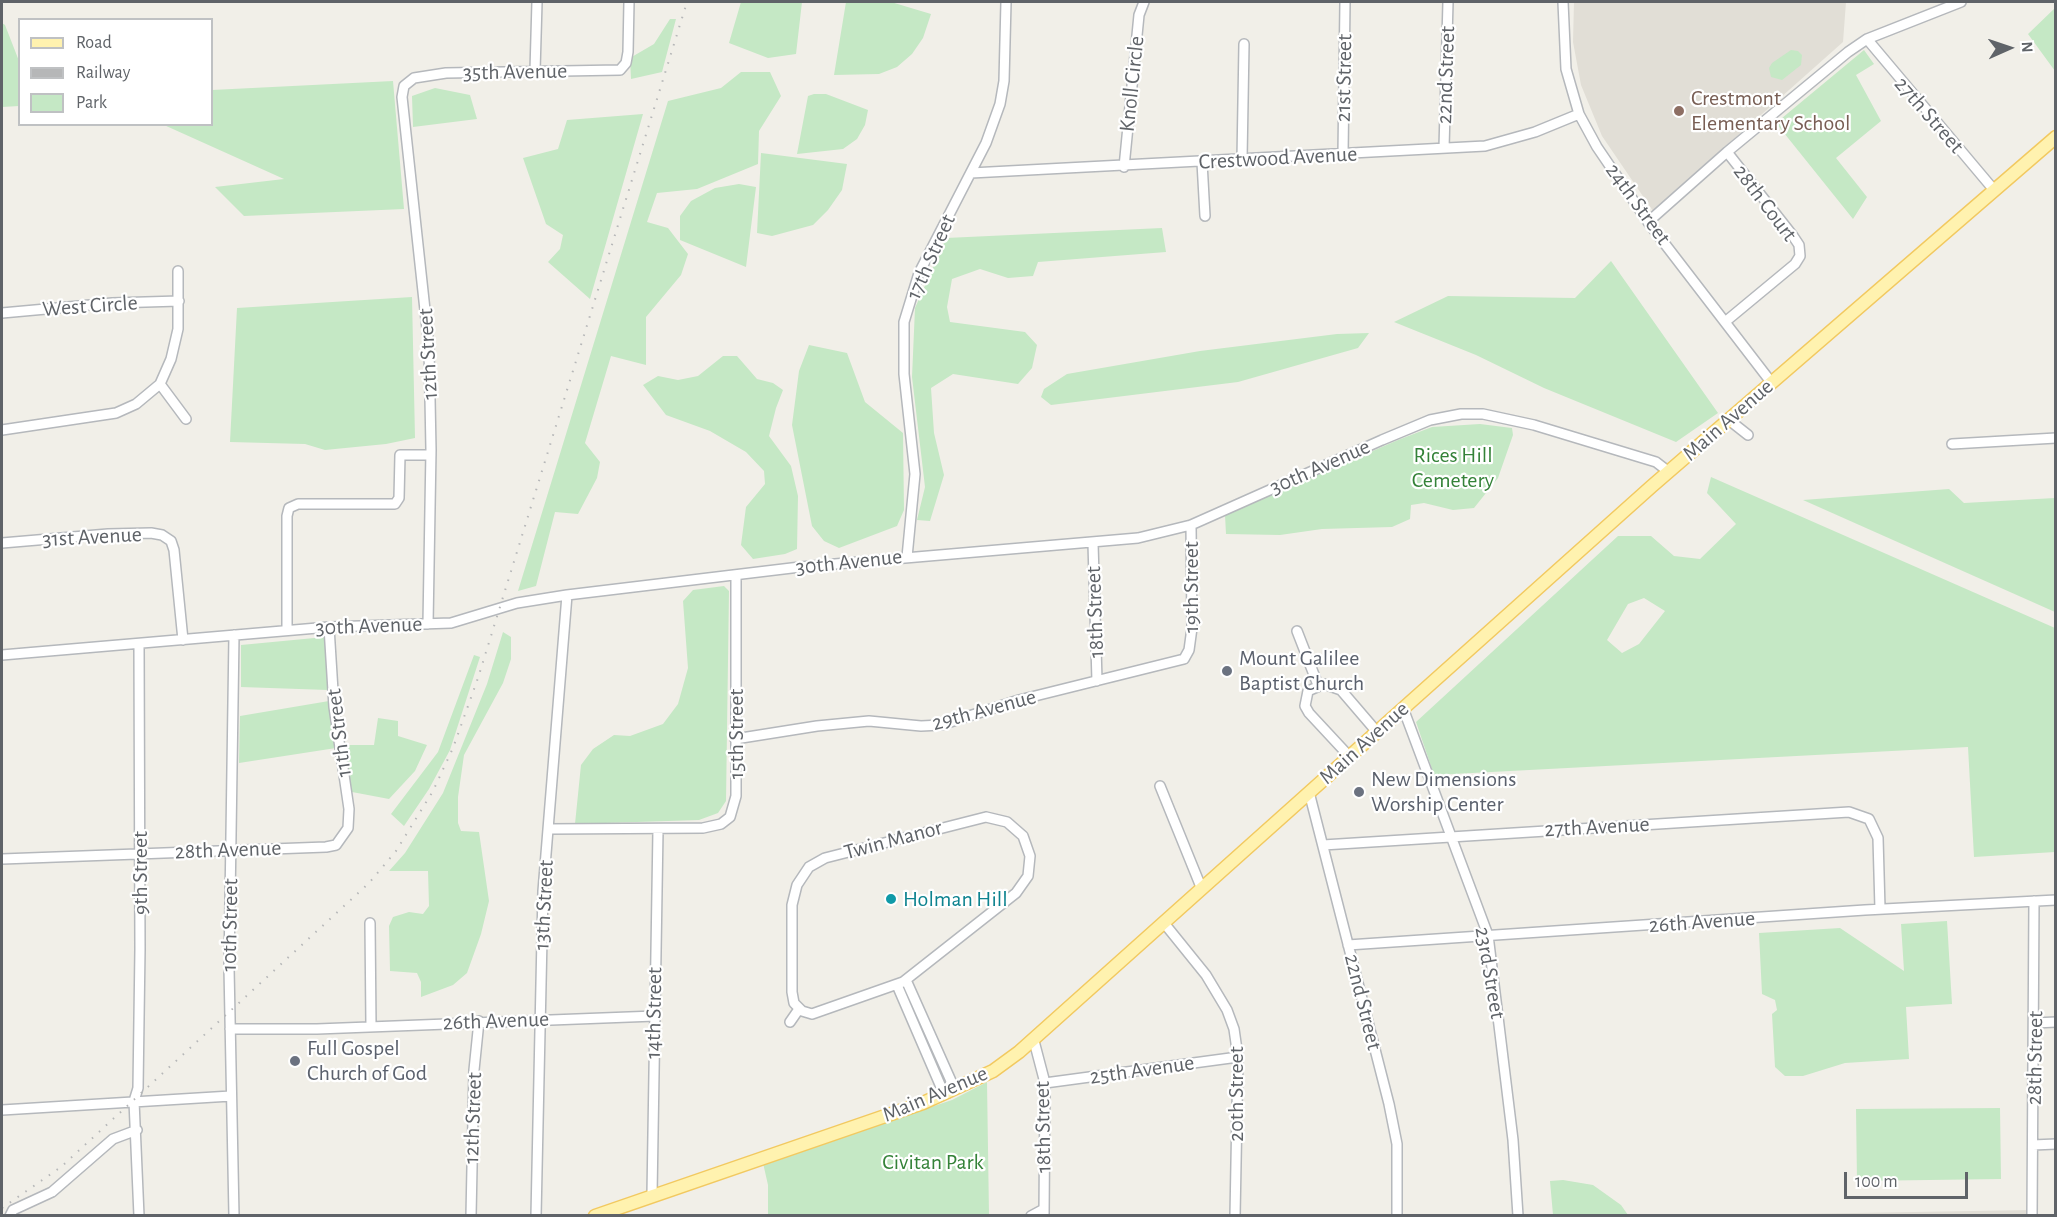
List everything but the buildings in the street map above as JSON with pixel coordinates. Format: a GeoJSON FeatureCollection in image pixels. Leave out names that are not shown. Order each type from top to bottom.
{"type":"FeatureCollection","features":[{"type":"Feature","properties":{"kind":"main road","name":"Main Avenue"},"geometry":{"type":"LineString","coordinates":[[595,1215],[948,1093],[993,1071],[1034,1041],[1201,887],[1669,472],[2055,137]]}},
{"type":"Feature","properties":{"kind":"street"},"geometry":{"type":"LineString","coordinates":[[535,71],[537,2]]}},
{"type":"Feature","properties":{"kind":"street","name":"35th Avenue"},"geometry":{"type":"LineString","coordinates":[[404,86],[414,78],[446,73],[611,72],[620,70],[626,63],[629,2]]}},
{"type":"Feature","properties":{"kind":"street","name":"17th Street"},"geometry":{"type":"LineString","coordinates":[[907,557],[915,474],[904,374],[904,322],[919,273],[986,143],[1003,92],[1006,2]]}},
{"type":"Feature","properties":{"kind":"street","name":"Knoll Circle"},"geometry":{"type":"LineString","coordinates":[[1124,167],[1139,15],[1144,2]]}},
{"type":"Feature","properties":{"kind":"street","name":"21st Street"},"geometry":{"type":"LineString","coordinates":[[1342,154],[1344,2]]}},
{"type":"Feature","properties":{"kind":"street","name":"22nd Street"},"geometry":{"type":"LineString","coordinates":[[1444,148],[1448,2]]}},
{"type":"Feature","properties":{"kind":"street","name":"24th Street"},"geometry":{"type":"LineString","coordinates":[[1563,2],[1566,69],[1579,114],[1597,147],[1648,222],[1771,382]]}},
{"type":"Feature","properties":{"kind":"street"},"geometry":{"type":"LineString","coordinates":[[1648,222],[1726,152],[1867,39],[1961,2]]}},
{"type":"Feature","properties":{"kind":"street","name":"27th Street"},"geometry":{"type":"LineString","coordinates":[[1867,39],[1994,190]]}},
{"type":"Feature","properties":{"kind":"street"},"geometry":{"type":"LineString","coordinates":[[1242,159],[1244,44]]}},
{"type":"Feature","properties":{"kind":"street","name":"12th Street"},"geometry":{"type":"LineString","coordinates":[[404,86],[402,97],[427,326],[431,455],[428,624]]}},
{"type":"Feature","properties":{"kind":"street","name":"Crestwood Avenue"},"geometry":{"type":"LineString","coordinates":[[971,174],[1485,146],[1514,139],[1579,114]]}},
{"type":"Feature","properties":{"kind":"street","name":"28th Court"},"geometry":{"type":"LineString","coordinates":[[1725,322],[1795,264],[1800,256],[1799,245],[1793,236],[1726,152]]}},
{"type":"Feature","properties":{"kind":"street"},"geometry":{"type":"LineString","coordinates":[[1202,162],[1205,216]]}},
{"type":"Feature","properties":{"kind":"street"},"geometry":{"type":"LineString","coordinates":[[2,430],[116,413],[136,404],[160,384],[176,342],[179,301],[178,271]]}},
{"type":"Feature","properties":{"kind":"street","name":"West Circle"},"geometry":{"type":"LineString","coordinates":[[2,313],[112,303],[179,301]]}},
{"type":"Feature","properties":{"kind":"street"},"geometry":{"type":"LineString","coordinates":[[160,384],[186,419]]}},
{"type":"Feature","properties":{"kind":"street","name":"30th Avenue"},"geometry":{"type":"LineString","coordinates":[[2,655],[287,630],[428,624],[470,619],[517,603],[736,574],[1138,538],[1191,525],[1430,420],[1461,414],[1483,414],[1534,425],[1656,462],[1669,472]]}},
{"type":"Feature","properties":{"kind":"street"},"geometry":{"type":"LineString","coordinates":[[1729,420],[1748,435]]}},
{"type":"Feature","properties":{"kind":"street"},"geometry":{"type":"LineString","coordinates":[[1952,444],[2055,438]]}},
{"type":"Feature","properties":{"kind":"street"},"geometry":{"type":"LineString","coordinates":[[287,630],[287,516],[289,508],[298,504],[395,504],[399,498],[400,455],[431,455]]}},
{"type":"Feature","properties":{"kind":"street","name":"19th Street"},"geometry":{"type":"LineString","coordinates":[[1189,650],[1193,584],[1191,525]]}},
{"type":"Feature","properties":{"kind":"street","name":"31st Avenue"},"geometry":{"type":"LineString","coordinates":[[2,543],[151,532],[162,535],[171,541],[174,550],[183,640]]}},
{"type":"Feature","properties":{"kind":"street","name":"18th Street"},"geometry":{"type":"LineString","coordinates":[[1093,543],[1097,681]]}},
{"type":"Feature","properties":{"kind":"street","name":"15th Street"},"geometry":{"type":"LineString","coordinates":[[658,830],[703,828],[722,824],[730,817],[736,796],[736,574]]}},
{"type":"Feature","properties":{"kind":"street","name":"13th Street"},"geometry":{"type":"LineString","coordinates":[[536,1215],[543,891],[567,595]]}},
{"type":"Feature","properties":{"kind":"street","name":"11th Street"},"geometry":{"type":"LineString","coordinates":[[329,627],[334,708],[349,809],[348,828],[344,837]]}},
{"type":"Feature","properties":{"kind":"street"},"geometry":{"type":"LineString","coordinates":[[1297,632],[1318,685]]}},
{"type":"Feature","properties":{"kind":"street","name":"10th Street"},"geometry":{"type":"LineString","coordinates":[[234,635],[230,1029],[234,1215]]}},
{"type":"Feature","properties":{"kind":"street","name":"9th Street"},"geometry":{"type":"LineString","coordinates":[[135,1101],[139,1062],[139,644]]}},
{"type":"Feature","properties":{"kind":"street","name":"29th Avenue"},"geometry":{"type":"LineString","coordinates":[[735,739],[811,726],[869,721],[941,725],[1019,700],[1174,663],[1184,659],[1189,650]]}},
{"type":"Feature","properties":{"kind":"street"},"geometry":{"type":"LineString","coordinates":[[1349,756],[1305,706],[1308,691],[1318,685],[1332,685],[1341,690],[1377,732]]}},
{"type":"Feature","properties":{"kind":"street","name":"23rd Street"},"geometry":{"type":"LineString","coordinates":[[1403,708],[1488,935],[1513,1140],[1518,1215]]}},
{"type":"Feature","properties":{"kind":"street"},"geometry":{"type":"LineString","coordinates":[[1160,786],[1201,887]]}},
{"type":"Feature","properties":{"kind":"street","name":"22nd Street"},"geometry":{"type":"LineString","coordinates":[[1309,792],[1397,1144],[1396,1215]]}},
{"type":"Feature","properties":{"kind":"street","name":"27th Avenue"},"geometry":{"type":"LineString","coordinates":[[1323,845],[1839,811],[1859,814],[1869,819],[1874,828],[1880,848],[1880,909]]}},
{"type":"Feature","properties":{"kind":"street","name":"Twin Manor"},"geometry":{"type":"LineString","coordinates":[[986,817],[1007,822],[1023,836],[1030,855],[1028,876],[1016,893],[902,983],[812,1014],[800,1009],[794,1003],[791,981],[792,905],[797,885],[809,867],[825,858],[967,820],[986,817]]}},
{"type":"Feature","properties":{"kind":"street"},"geometry":{"type":"LineString","coordinates":[[549,830],[658,830]]}},
{"type":"Feature","properties":{"kind":"street","name":"14th Street"},"geometry":{"type":"LineString","coordinates":[[652,1195],[658,830]]}},
{"type":"Feature","properties":{"kind":"street","name":"28th Avenue"},"geometry":{"type":"LineString","coordinates":[[2,859],[326,847],[336,845],[344,837]]}},
{"type":"Feature","properties":{"kind":"street","name":"26th Avenue"},"geometry":{"type":"LineString","coordinates":[[1348,945],[1880,909],[2055,900]]}},
{"type":"Feature","properties":{"kind":"street","name":"28th Street"},"geometry":{"type":"LineString","coordinates":[[2032,1215],[2034,901]]}},
{"type":"Feature","properties":{"kind":"street"},"geometry":{"type":"LineString","coordinates":[[370,923],[371,1026]]}},
{"type":"Feature","properties":{"kind":"street","name":"20th Street"},"geometry":{"type":"LineString","coordinates":[[1164,923],[1218,992],[1232,1020],[1238,1057],[1235,1215]]}},
{"type":"Feature","properties":{"kind":"street"},"geometry":{"type":"LineString","coordinates":[[902,983],[951,1081],[948,1093]]}},
{"type":"Feature","properties":{"kind":"street"},"geometry":{"type":"LineString","coordinates":[[790,1022],[800,1009]]}},
{"type":"Feature","properties":{"kind":"street","name":"26th Avenue"},"geometry":{"type":"LineString","coordinates":[[230,1029],[655,1016]]}},
{"type":"Feature","properties":{"kind":"street","name":"12th Street"},"geometry":{"type":"LineString","coordinates":[[471,1215],[474,1071],[479,1021]]}},
{"type":"Feature","properties":{"kind":"street"},"geometry":{"type":"LineString","coordinates":[[2035,1023],[2055,1022]]}},
{"type":"Feature","properties":{"kind":"street","name":"18th Street"},"geometry":{"type":"LineString","coordinates":[[1034,1041],[1045,1083],[1044,1212]]}},
{"type":"Feature","properties":{"kind":"street","name":"25th Avenue"},"geometry":{"type":"LineString","coordinates":[[1045,1083],[1238,1057]]}},
{"type":"Feature","properties":{"kind":"street"},"geometry":{"type":"LineString","coordinates":[[2,1110],[231,1096]]}},
{"type":"Feature","properties":{"kind":"street"},"geometry":{"type":"LineString","coordinates":[[135,1101],[139,1215]]}},
{"type":"Feature","properties":{"kind":"street"},"geometry":{"type":"LineString","coordinates":[[10,1215],[13,1210],[52,1192],[113,1139],[137,1130]]}},
{"type":"Feature","properties":{"kind":"street"},"geometry":{"type":"LineString","coordinates":[[2033,1145],[2055,1144]]}},
{"type":"Feature","properties":{"kind":"street"},"geometry":{"type":"LineString","coordinates":[[1031,1215],[1044,1212]]}},
{"type":"Feature","properties":{"kind":"shaded area","name":"Crestmont Elementary School"},"geometry":{"type":"Polygon","coordinates":[[[1574,2],[1846,2],[1843,42],[1653,211],[1602,136],[1581,85],[1573,42],[1574,2]]]}},
{"type":"Feature","properties":{"kind":"shaded area"},"geometry":{"type":"Polygon","coordinates":[[[2032,1210],[2032,1215],[1737,1215],[2032,1210]]]}},
{"type":"Feature","properties":{"kind":"green space"},"geometry":{"type":"Polygon","coordinates":[[[741,2],[802,2],[796,54],[768,58],[729,43],[741,2]]]}},
{"type":"Feature","properties":{"kind":"green space"},"geometry":{"type":"Polygon","coordinates":[[[846,2],[891,2],[931,14],[923,38],[912,54],[897,67],[879,74],[834,75],[846,2]]]}},
{"type":"Feature","properties":{"kind":"green space"},"geometry":{"type":"Polygon","coordinates":[[[2055,8],[2055,71],[2028,34],[2055,8]]]}},
{"type":"Feature","properties":{"kind":"green space"},"geometry":{"type":"Polygon","coordinates":[[[670,19],[676,19],[662,72],[631,79],[630,58],[654,44],[670,19]]]}},
{"type":"Feature","properties":{"kind":"green space"},"geometry":{"type":"Polygon","coordinates":[[[2,23],[5,25],[18,58],[18,106],[2,107],[2,23]]]}},
{"type":"Feature","properties":{"kind":"green space"},"geometry":{"type":"Polygon","coordinates":[[[1791,50],[1798,51],[1802,55],[1801,65],[1782,80],[1771,77],[1769,68],[1772,63],[1791,50]]]}},
{"type":"Feature","properties":{"kind":"green space"},"geometry":{"type":"Polygon","coordinates":[[[1864,50],[1874,64],[1856,75],[1881,121],[1836,158],[1867,197],[1853,219],[1776,123],[1864,50]]]}},
{"type":"Feature","properties":{"kind":"green space"},"geometry":{"type":"Polygon","coordinates":[[[741,72],[770,72],[781,96],[759,131],[758,164],[697,189],[657,193],[647,222],[668,228],[688,254],[681,275],[646,317],[646,365],[611,356],[585,443],[600,462],[597,478],[578,514],[555,512],[536,586],[518,591],[668,101],[721,88],[741,72]]]}},
{"type":"Feature","properties":{"kind":"green space"},"geometry":{"type":"Polygon","coordinates":[[[393,81],[404,209],[244,216],[215,187],[284,179],[166,126],[213,126],[213,90],[393,81]]]}},
{"type":"Feature","properties":{"kind":"green space"},"geometry":{"type":"Polygon","coordinates":[[[435,88],[470,95],[477,119],[413,127],[412,96],[435,88]]]}},
{"type":"Feature","properties":{"kind":"green space"},"geometry":{"type":"Polygon","coordinates":[[[826,94],[868,110],[865,125],[857,139],[843,149],[797,154],[808,96],[826,94]]]}},
{"type":"Feature","properties":{"kind":"green space"},"geometry":{"type":"Polygon","coordinates":[[[643,114],[590,299],[548,262],[560,249],[563,235],[546,224],[523,158],[558,149],[567,120],[643,114]]]}},
{"type":"Feature","properties":{"kind":"green space"},"geometry":{"type":"Polygon","coordinates":[[[761,153],[847,164],[842,190],[828,210],[813,225],[772,236],[757,233],[761,153]]]}},
{"type":"Feature","properties":{"kind":"green space"},"geometry":{"type":"Polygon","coordinates":[[[739,184],[756,187],[746,267],[680,240],[680,216],[691,201],[715,188],[739,184]]]}},
{"type":"Feature","properties":{"kind":"green space"},"geometry":{"type":"Polygon","coordinates":[[[1162,228],[1166,252],[1038,262],[1033,276],[1008,278],[980,269],[952,279],[947,307],[950,322],[1025,332],[1037,345],[1032,368],[1018,384],[953,374],[931,388],[934,433],[944,475],[930,521],[917,520],[925,487],[912,377],[915,308],[946,238],[1162,228]]]}},
{"type":"Feature","properties":{"kind":"green space"},"geometry":{"type":"Polygon","coordinates":[[[1611,261],[1718,413],[1676,442],[1544,388],[1476,355],[1394,322],[1448,296],[1575,298],[1611,261]]]}},
{"type":"Feature","properties":{"kind":"green space"},"geometry":{"type":"Polygon","coordinates":[[[412,297],[415,438],[386,444],[325,450],[305,444],[230,442],[237,308],[412,297]]]}},
{"type":"Feature","properties":{"kind":"green space"},"geometry":{"type":"Polygon","coordinates":[[[1369,333],[1358,348],[1238,382],[1051,405],[1041,397],[1044,389],[1067,374],[1200,351],[1337,334],[1369,333]]]}},
{"type":"Feature","properties":{"kind":"green space"},"geometry":{"type":"Polygon","coordinates":[[[809,345],[847,353],[865,402],[903,433],[904,510],[897,526],[839,548],[824,541],[812,526],[792,425],[799,371],[809,345]]]}},
{"type":"Feature","properties":{"kind":"green space"},"geometry":{"type":"Polygon","coordinates":[[[723,356],[737,356],[757,379],[773,383],[783,390],[769,436],[791,466],[798,496],[797,549],[785,554],[753,559],[741,545],[746,507],[765,484],[764,471],[746,452],[710,431],[666,415],[643,385],[658,376],[678,380],[698,376],[723,356]]]}},
{"type":"Feature","properties":{"kind":"green space","name":"Rices Hill Cemetery"},"geometry":{"type":"Polygon","coordinates":[[[1480,424],[1512,428],[1513,435],[1498,478],[1474,508],[1453,510],[1424,503],[1411,505],[1410,519],[1392,527],[1322,529],[1280,535],[1226,534],[1225,515],[1398,440],[1432,427],[1480,424]]]}},
{"type":"Feature","properties":{"kind":"green space"},"geometry":{"type":"Polygon","coordinates":[[[1711,477],[2055,628],[2055,852],[1974,857],[1968,747],[1434,775],[1416,722],[1618,536],[1651,536],[1674,556],[1700,559],[1736,524],[1707,493],[1711,477]],[[1644,598],[1628,604],[1607,640],[1622,653],[1639,644],[1665,611],[1644,598]]]}},
{"type":"Feature","properties":{"kind":"green space"},"geometry":{"type":"Polygon","coordinates":[[[1949,489],[1964,503],[2055,498],[2055,612],[1803,500],[1949,489]]]}},
{"type":"Feature","properties":{"kind":"green space"},"geometry":{"type":"Polygon","coordinates":[[[724,586],[729,591],[726,801],[718,813],[699,820],[575,824],[581,765],[593,749],[614,735],[630,736],[663,724],[678,704],[688,668],[683,601],[693,590],[724,586]]]}},
{"type":"Feature","properties":{"kind":"green space"},"geometry":{"type":"Polygon","coordinates":[[[503,632],[511,637],[511,659],[503,683],[464,755],[458,797],[458,823],[461,831],[479,832],[489,901],[481,934],[467,973],[453,985],[421,997],[421,982],[417,973],[390,971],[389,926],[393,917],[409,912],[423,914],[429,906],[428,871],[389,871],[405,853],[443,793],[487,684],[503,632]]]}},
{"type":"Feature","properties":{"kind":"green space"},"geometry":{"type":"Polygon","coordinates":[[[325,637],[328,690],[241,687],[241,645],[325,637]]]}},
{"type":"Feature","properties":{"kind":"green space"},"geometry":{"type":"Polygon","coordinates":[[[474,655],[480,657],[450,750],[429,789],[404,826],[391,814],[438,752],[474,655]]]}},
{"type":"Feature","properties":{"kind":"green space"},"geometry":{"type":"Polygon","coordinates":[[[329,701],[336,748],[239,763],[240,716],[329,701]]]}},
{"type":"Feature","properties":{"kind":"green space"},"geometry":{"type":"Polygon","coordinates":[[[378,718],[398,721],[398,736],[427,745],[415,771],[389,799],[352,792],[344,745],[374,745],[378,718]]]}},
{"type":"Feature","properties":{"kind":"green space"},"geometry":{"type":"Polygon","coordinates":[[[1947,921],[1952,1004],[1906,1007],[1909,1059],[1845,1063],[1803,1076],[1785,1076],[1775,1067],[1772,1014],[1777,1010],[1775,1000],[1762,994],[1759,933],[1840,928],[1904,971],[1901,924],[1947,921]]]}},
{"type":"Feature","properties":{"kind":"green space","name":"Civitan Park"},"geometry":{"type":"Polygon","coordinates":[[[987,1082],[989,1215],[768,1215],[768,1185],[763,1163],[952,1100],[987,1082]]]}},
{"type":"Feature","properties":{"kind":"green space"},"geometry":{"type":"Polygon","coordinates":[[[2000,1108],[2001,1179],[1857,1181],[1856,1109],[2000,1108]]]}},
{"type":"Feature","properties":{"kind":"green space"},"geometry":{"type":"Polygon","coordinates":[[[1563,1180],[1593,1185],[1621,1205],[1628,1215],[1553,1215],[1550,1181],[1563,1180]]]}},
{"type":"Feature","properties":{"kind":"railway"},"geometry":{"type":"LineString","coordinates":[[2,1208],[61,1167],[369,883],[396,851],[433,791],[453,748],[478,678],[687,2]]}},
{"type":"Feature","properties":{"kind":"place","name":"Crestmont Elementary School"},"geometry":{"type":"Point","coordinates":[1679,111]}},
{"type":"Feature","properties":{"kind":"place","name":"Mount Galilee Baptist Church"},"geometry":{"type":"Point","coordinates":[1227,671]}},
{"type":"Feature","properties":{"kind":"place","name":"New Dimensions Worship Center"},"geometry":{"type":"Point","coordinates":[1359,792]}},
{"type":"Feature","properties":{"kind":"place","name":"Holman Hill"},"geometry":{"type":"Point","coordinates":[891,899]}},
{"type":"Feature","properties":{"kind":"place","name":"Full Gospel Church of God"},"geometry":{"type":"Point","coordinates":[295,1061]}}]}
